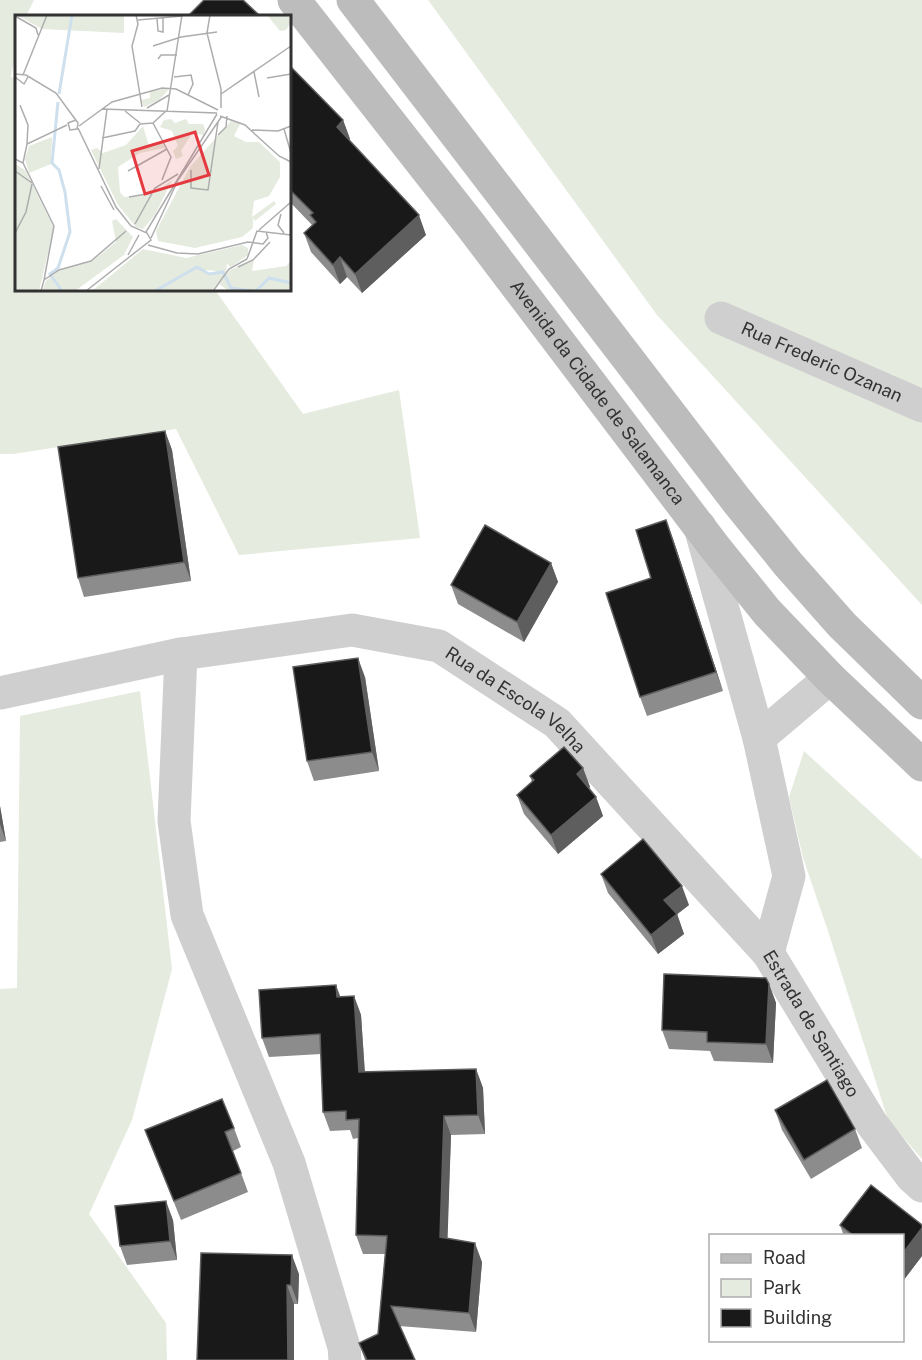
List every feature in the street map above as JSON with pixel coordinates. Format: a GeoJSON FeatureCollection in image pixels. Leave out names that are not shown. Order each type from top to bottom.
{"type":"FeatureCollection","features":[{"type":"Feature","properties":{"kind":"street","name":"Avenida da Cidade de Salamanca"},"geometry":{"type":"LineString","coordinates":[[294,0],[767,612],[830,678],[922,765]]}},
{"type":"Feature","properties":{"kind":"street"},"geometry":{"type":"LineString","coordinates":[[352,0],[736,501],[842,625],[922,703]]}},
{"type":"Feature","properties":{"kind":"street","name":"Rua Frederic Ozanan"},"geometry":{"type":"LineString","coordinates":[[721,318],[922,406]]}},
{"type":"Feature","properties":{"kind":"street","name":"Estrada de Santiago"},"geometry":{"type":"LineString","coordinates":[[700,527],[759,738],[789,876],[768,953],[872,1124],[912,1177],[922,1186]]}},
{"type":"Feature","properties":{"kind":"street","name":"Rua da Escola Velha"},"geometry":{"type":"LineString","coordinates":[[0,693],[181,654],[352,630],[439,646],[557,723],[768,953]]}},
{"type":"Feature","properties":{"kind":"street"},"geometry":{"type":"LineString","coordinates":[[181,654],[174,821],[187,915],[289,1163],[344,1347],[345,1360]]}},
{"type":"Feature","properties":{"kind":"street"},"geometry":{"type":"LineString","coordinates":[[759,738],[830,678]]}},
{"type":"Feature","properties":{"kind":"green space"},"geometry":{"type":"Polygon","coordinates":[[[0,0],[34,0],[26,15],[15,15],[15,56],[11,77],[15,78],[15,291],[216,291],[303,414],[399,390],[420,538],[239,555],[176,429],[13,454],[0,454],[0,0]]]}},
{"type":"Feature","properties":{"kind":"green space"},"geometry":{"type":"Polygon","coordinates":[[[428,0],[922,0],[922,605],[657,315],[428,0]]]}},
{"type":"Feature","properties":{"kind":"green space"},"geometry":{"type":"Polygon","coordinates":[[[140,691],[172,969],[132,1120],[89,1214],[166,1323],[167,1360],[0,1360],[0,989],[17,988],[20,716],[140,691]]]}},
{"type":"Feature","properties":{"kind":"green space"},"geometry":{"type":"Polygon","coordinates":[[[804,751],[922,859],[922,1159],[888,1120],[803,858],[789,797],[804,751]]]}},
{"type":"Feature","properties":{"kind":"building"},"geometry":{"type":"Polygon","coordinates":[[[204,0],[243,0],[259,15],[189,15],[204,0]]]}},
{"type":"Feature","properties":{"kind":"building"},"geometry":{"type":"Polygon","coordinates":[[[291,67],[343,120],[337,127],[419,215],[355,274],[340,257],[333,265],[304,233],[316,222],[310,215],[313,213],[291,191],[291,67]]]}},
{"type":"Feature","properties":{"kind":"building"},"geometry":{"type":"Polygon","coordinates":[[[165,431],[184,562],[78,578],[58,447],[165,431]]]}},
{"type":"Feature","properties":{"kind":"building"},"geometry":{"type":"Polygon","coordinates":[[[666,520],[716,672],[640,697],[606,593],[651,578],[636,530],[666,520]]]}},
{"type":"Feature","properties":{"kind":"building"},"geometry":{"type":"Polygon","coordinates":[[[485,525],[551,563],[517,622],[451,585],[485,525]]]}},
{"type":"Feature","properties":{"kind":"building"},"geometry":{"type":"Polygon","coordinates":[[[358,658],[372,752],[307,761],[293,667],[358,658]]]}},
{"type":"Feature","properties":{"kind":"building"},"geometry":{"type":"Polygon","coordinates":[[[564,747],[583,768],[577,774],[596,797],[551,835],[517,795],[534,780],[530,776],[564,747]]]}},
{"type":"Feature","properties":{"kind":"building"},"geometry":{"type":"Polygon","coordinates":[[[643,839],[682,886],[664,900],[677,914],[651,935],[601,874],[643,839]]]}},
{"type":"Feature","properties":{"kind":"building"},"geometry":{"type":"Polygon","coordinates":[[[664,974],[766,978],[769,984],[766,1044],[707,1042],[707,1032],[662,1030],[664,974]]]}},
{"type":"Feature","properties":{"kind":"building"},"geometry":{"type":"Polygon","coordinates":[[[336,985],[337,997],[354,996],[359,1072],[476,1069],[478,1115],[444,1116],[440,1237],[475,1243],[469,1313],[391,1306],[415,1360],[367,1360],[359,1343],[378,1334],[387,1236],[356,1235],[359,1119],[346,1120],[346,1111],[323,1112],[320,1034],[262,1038],[259,990],[336,985]]]}},
{"type":"Feature","properties":{"kind":"building"},"geometry":{"type":"Polygon","coordinates":[[[827,1080],[855,1129],[804,1160],[775,1110],[827,1080]]]}},
{"type":"Feature","properties":{"kind":"building"},"geometry":{"type":"Polygon","coordinates":[[[222,1099],[234,1128],[225,1132],[241,1173],[174,1201],[145,1130],[222,1099]]]}},
{"type":"Feature","properties":{"kind":"building"},"geometry":{"type":"Polygon","coordinates":[[[871,1185],[922,1225],[922,1228],[904,1252],[904,1234],[851,1234],[840,1225],[871,1185]]]}},
{"type":"Feature","properties":{"kind":"building"},"geometry":{"type":"Polygon","coordinates":[[[166,1201],[170,1241],[120,1246],[115,1206],[166,1201]]]}},
{"type":"Feature","properties":{"kind":"building"},"geometry":{"type":"Polygon","coordinates":[[[201,1253],[292,1255],[291,1285],[287,1285],[288,1360],[197,1360],[201,1253]]]}}]}
